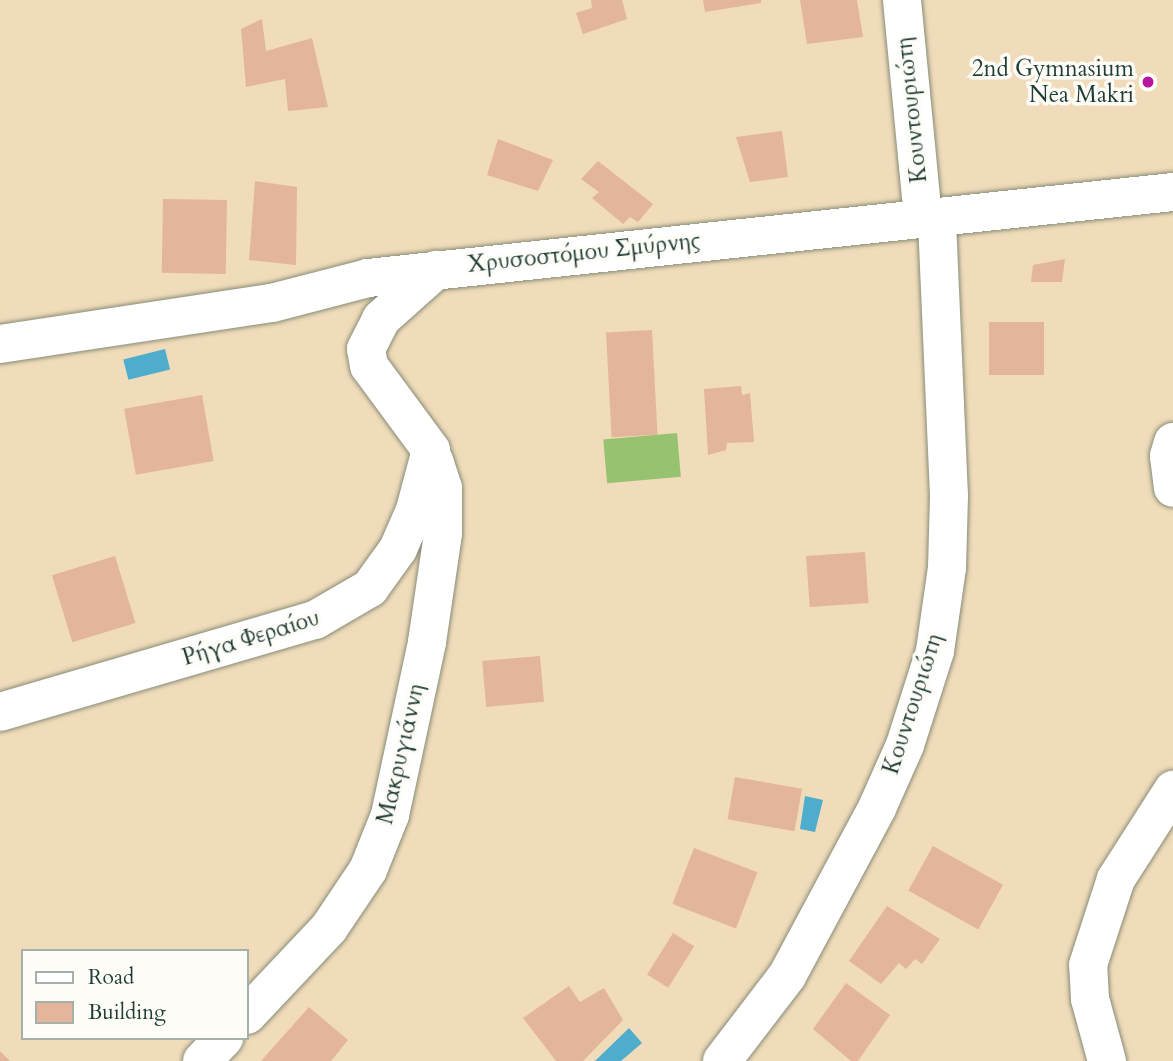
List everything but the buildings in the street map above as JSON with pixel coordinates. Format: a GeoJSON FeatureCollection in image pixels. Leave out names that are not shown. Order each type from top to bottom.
{"type":"FeatureCollection","features":[{"type":"Feature","properties":{"kind":"street","name":"Κουντουριώτη"},"geometry":{"type":"LineString","coordinates":[[722,1061],[787,976],[877,808],[905,745],[935,650],[947,568],[949,496],[930,219],[902,0]]}},
{"type":"Feature","properties":{"kind":"street","name":"Χρυσοστόμου Σμύρνης"},"geometry":{"type":"LineString","coordinates":[[0,344],[272,303],[368,278],[1173,192]]}},
{"type":"Feature","properties":{"kind":"street"},"geometry":{"type":"LineString","coordinates":[[431,450],[369,366],[366,349],[381,319],[436,270]]}},
{"type":"Feature","properties":{"kind":"street"},"geometry":{"type":"LineString","coordinates":[[1173,442],[1169,456],[1173,488]]}},
{"type":"Feature","properties":{"kind":"street","name":"Ρήγα Φεραίου"},"geometry":{"type":"LineString","coordinates":[[0,712],[315,620],[338,609],[370,588],[398,550],[415,510],[431,450]]}},
{"type":"Feature","properties":{"kind":"street","name":"Μακρυγιάννη"},"geometry":{"type":"LineString","coordinates":[[248,1014],[329,928],[368,870],[390,815],[426,642],[443,533],[443,488],[431,450]]}},
{"type":"Feature","properties":{"kind":"street"},"geometry":{"type":"LineString","coordinates":[[1107,1061],[1090,999],[1088,965],[1116,879],[1173,790]]}},
{"type":"Feature","properties":{"kind":"street"},"geometry":{"type":"LineString","coordinates":[[201,1061],[222,1040]]}},
{"type":"Feature","properties":{"kind":"green space"},"geometry":{"type":"Polygon","coordinates":[[[677,433],[681,477],[607,483],[603,439],[677,433]]]}},
{"type":"Feature","properties":{"kind":"water"},"geometry":{"type":"Polygon","coordinates":[[[165,349],[170,369],[128,380],[123,359],[165,349]]]}},
{"type":"Feature","properties":{"kind":"water"},"geometry":{"type":"Polygon","coordinates":[[[805,796],[823,800],[815,832],[800,829],[805,796]]]}},
{"type":"Feature","properties":{"kind":"water"},"geometry":{"type":"Polygon","coordinates":[[[629,1028],[642,1043],[621,1061],[595,1061],[629,1028]]]}},
{"type":"Feature","properties":{"kind":"place","name":"2nd Gymnasium Nea Makri"},"geometry":{"type":"Point","coordinates":[1148,82]}}]}
